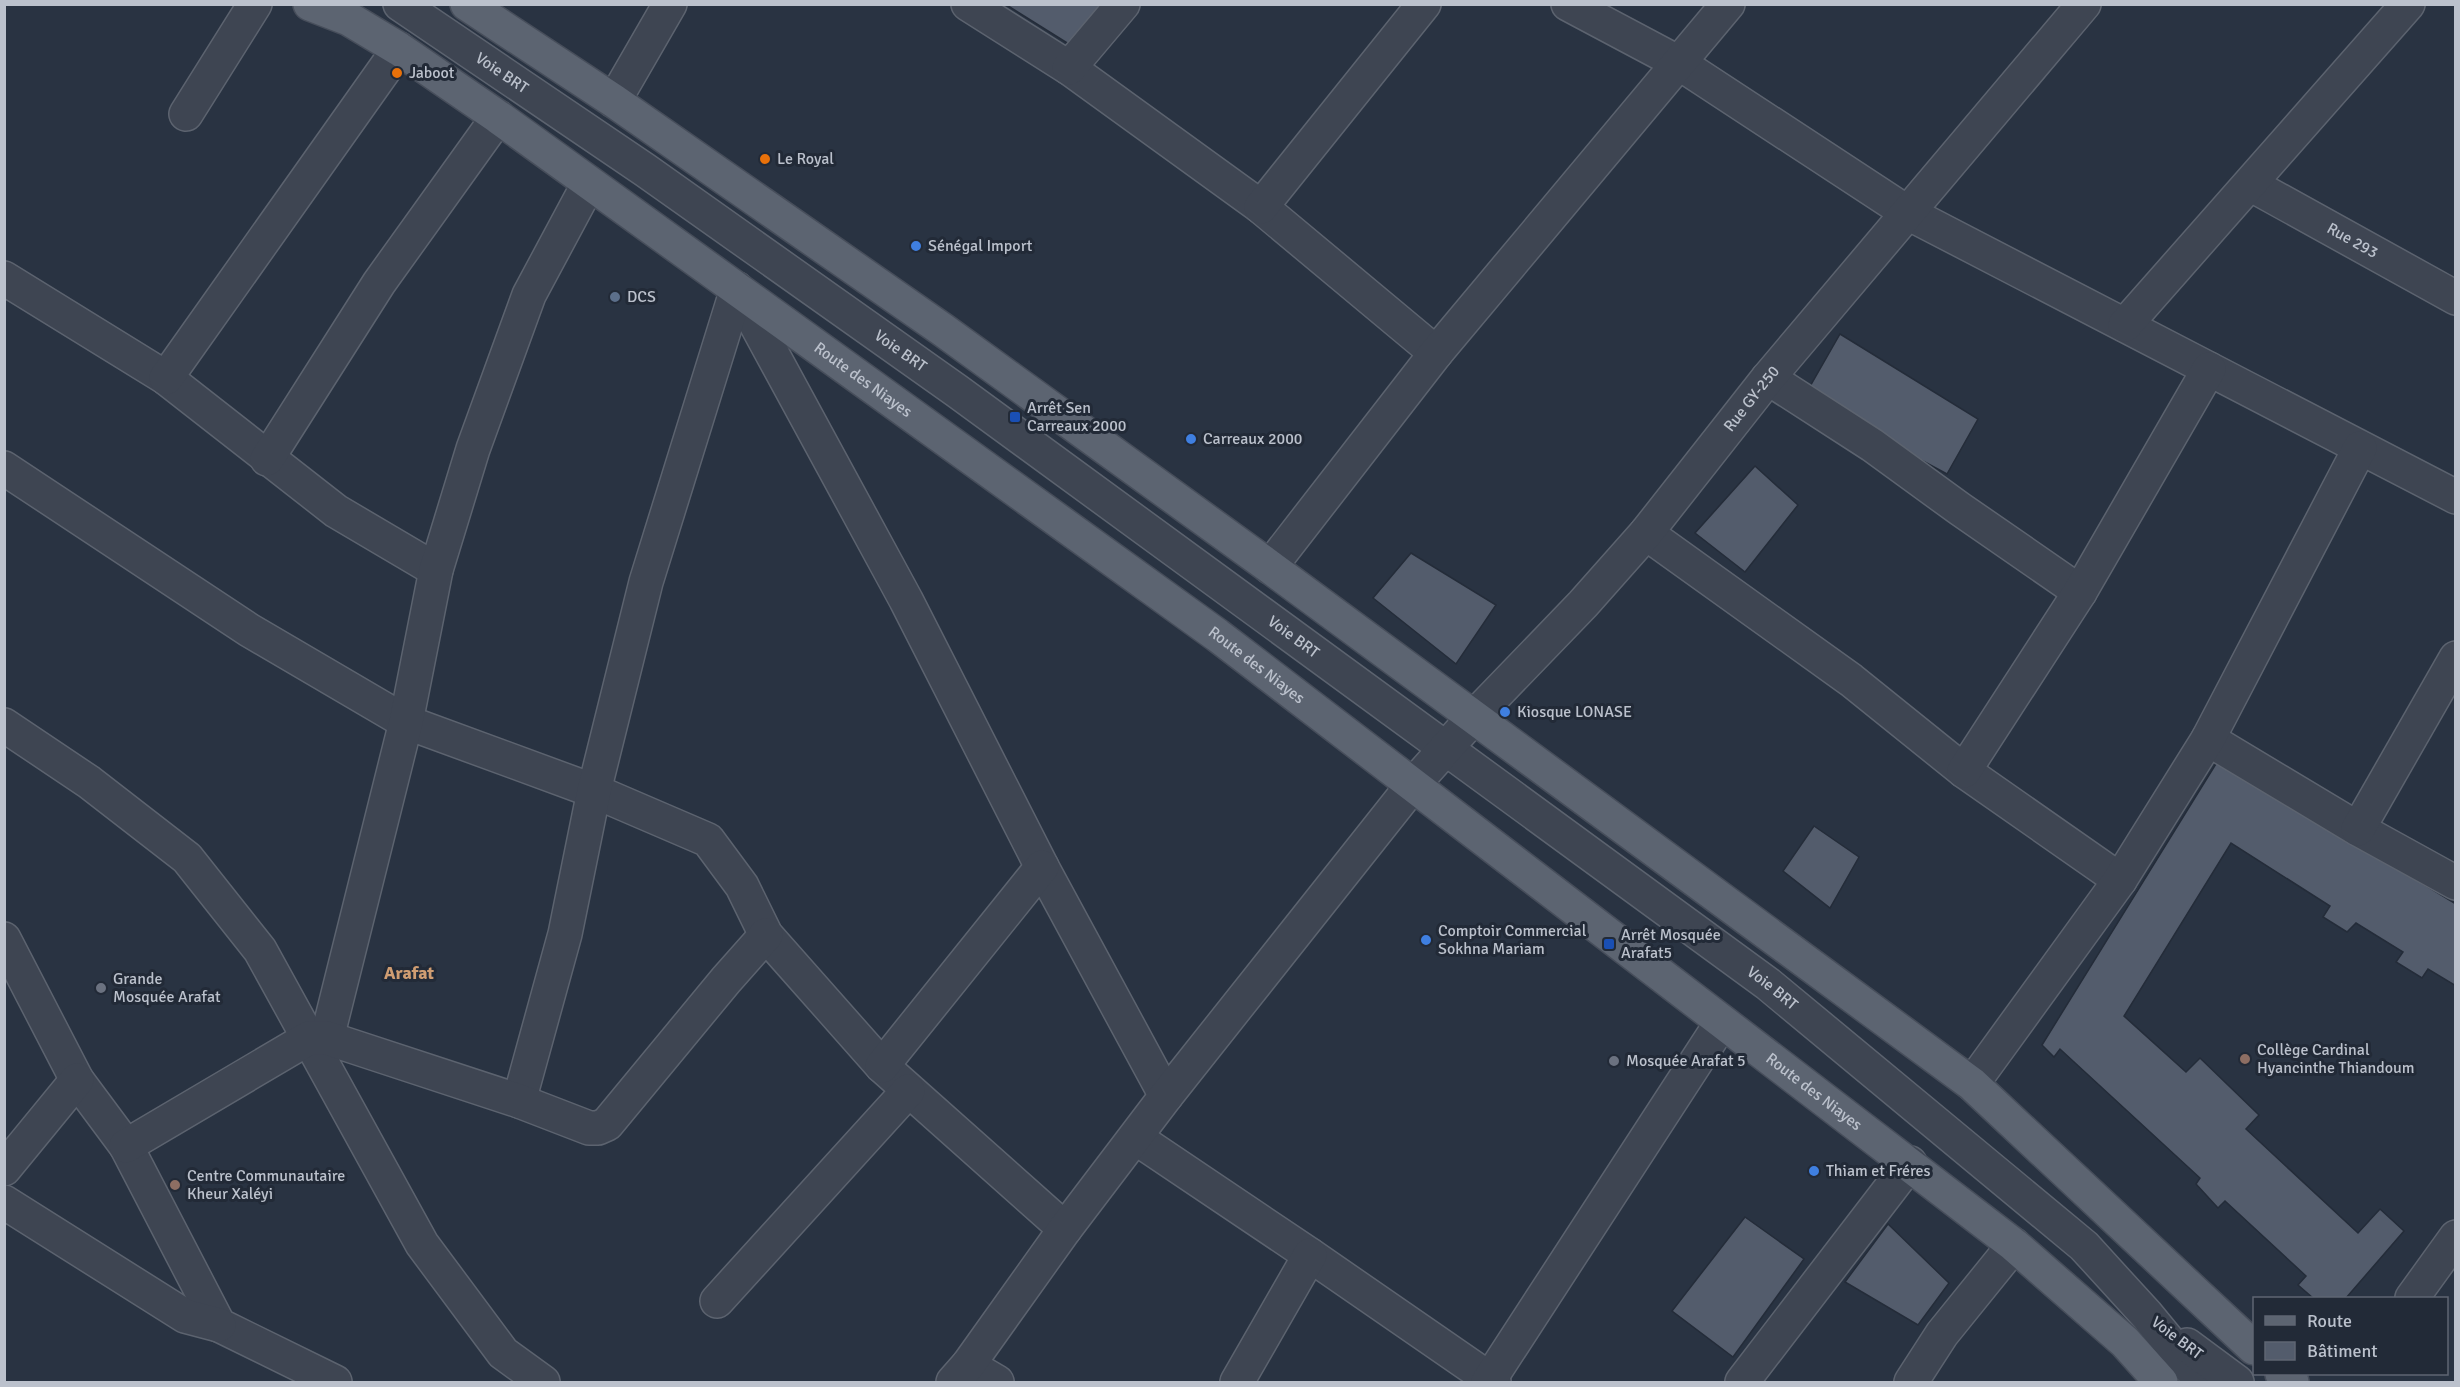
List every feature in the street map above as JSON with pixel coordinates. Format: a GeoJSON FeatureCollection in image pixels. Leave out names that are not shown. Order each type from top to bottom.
{"type":"FeatureCollection","features":[{"type":"Feature","properties":{"kind":"main road","name":"Route des Niayes"},"geometry":{"type":"LineString","coordinates":[[310,4],[349,19],[399,49],[498,117],[1217,635],[1412,786],[1910,1163],[2014,1245],[2125,1342],[2161,1383]]}},
{"type":"Feature","properties":{"kind":"main road"},"geometry":{"type":"LineString","coordinates":[[467,4],[614,101],[943,330],[1270,567],[1972,1084],[2253,1347]]}},
{"type":"Feature","properties":{"kind":"street"},"geometry":{"type":"LineString","coordinates":[[186,114],[255,4]]}},
{"type":"Feature","properties":{"kind":"street"},"geometry":{"type":"LineString","coordinates":[[614,101],[670,4]]}},
{"type":"Feature","properties":{"kind":"street"},"geometry":{"type":"LineString","coordinates":[[968,4],[1069,68],[1261,207],[1436,353]]}},
{"type":"Feature","properties":{"kind":"street"},"geometry":{"type":"LineString","coordinates":[[1069,68],[1123,4]]}},
{"type":"Feature","properties":{"kind":"street"},"geometry":{"type":"LineString","coordinates":[[1261,207],[1424,4]]}},
{"type":"Feature","properties":{"kind":"street"},"geometry":{"type":"LineString","coordinates":[[1568,4],[1679,63],[1908,213],[2456,497]]}},
{"type":"Feature","properties":{"kind":"street"},"geometry":{"type":"LineString","coordinates":[[1270,567],[1436,353],[1728,4]]}},
{"type":"Feature","properties":{"kind":"street","name":"Rue GY-250"},"geometry":{"type":"LineString","coordinates":[[961,1374],[1065,1229],[1166,1096],[1412,786],[1473,718],[1583,604],[1646,533],[1768,378],[2084,4]]}},
{"type":"Feature","properties":{"kind":"street"},"geometry":{"type":"LineString","coordinates":[[2125,325],[2408,4]]}},
{"type":"Feature","properties":{"kind":"street","name":"Voie BRT"},"geometry":{"type":"LineString","coordinates":[[401,5],[655,177],[938,377],[1768,984],[2084,1246],[2147,1315],[2202,1383]]}},
{"type":"Feature","properties":{"kind":"street"},"geometry":{"type":"LineString","coordinates":[[166,378],[399,49]]}},
{"type":"Feature","properties":{"kind":"street"},"geometry":{"type":"LineString","coordinates":[[267,459],[379,283],[498,117]]}},
{"type":"Feature","properties":{"kind":"street"},"geometry":{"type":"LineString","coordinates":[[126,1146],[318,1038],[406,722],[436,570],[473,449],[528,295],[589,183]]}},
{"type":"Feature","properties":{"kind":"street","name":"Rue 293"},"geometry":{"type":"LineString","coordinates":[[2250,184],[2451,285]]}},
{"type":"Feature","properties":{"kind":"street"},"geometry":{"type":"LineString","coordinates":[[4,278],[166,378],[336,511],[436,570]]}},
{"type":"Feature","properties":{"kind":"street"},"geometry":{"type":"LineString","coordinates":[[519,1101],[565,934],[594,791],[646,582],[737,289]]}},
{"type":"Feature","properties":{"kind":"street"},"geometry":{"type":"LineString","coordinates":[[737,289],[906,600],[1042,867],[1166,1096]]}},
{"type":"Feature","properties":{"kind":"street"},"geometry":{"type":"LineString","coordinates":[[1964,771],[2080,592],[2209,369]]}},
{"type":"Feature","properties":{"kind":"street"},"geometry":{"type":"LineString","coordinates":[[1768,378],[1872,444],[1960,509],[2080,592]]}},
{"type":"Feature","properties":{"kind":"street"},"geometry":{"type":"LineString","coordinates":[[1972,1084],[2120,880],[2208,739],[2360,448]]}},
{"type":"Feature","properties":{"kind":"street"},"geometry":{"type":"LineString","coordinates":[[4,468],[249,630],[406,722],[594,791],[708,840],[742,886],[766,935],[882,1066],[1065,1229]]}},
{"type":"Feature","properties":{"kind":"street"},"geometry":{"type":"LineString","coordinates":[[1646,533],[1851,680],[1964,771],[2120,880]]}},
{"type":"Feature","properties":{"kind":"street"},"geometry":{"type":"LineString","coordinates":[[2358,829],[2456,658]]}},
{"type":"Feature","properties":{"kind":"street"},"geometry":{"type":"LineString","coordinates":[[4,725],[89,782],[187,858],[260,950],[318,1038],[422,1244],[503,1353],[543,1383]]}},
{"type":"Feature","properties":{"kind":"street"},"geometry":{"type":"LineString","coordinates":[[2208,739],[2358,829],[2456,883]]}},
{"type":"Feature","properties":{"kind":"street"},"geometry":{"type":"LineString","coordinates":[[882,1066],[1042,867]]}},
{"type":"Feature","properties":{"kind":"street"},"geometry":{"type":"LineString","coordinates":[[318,1038],[519,1101],[589,1128],[598,1128],[607,1124],[766,935]]}},
{"type":"Feature","properties":{"kind":"street"},"geometry":{"type":"LineString","coordinates":[[4,939],[77,1080],[126,1146],[219,1325]]}},
{"type":"Feature","properties":{"kind":"street"},"geometry":{"type":"LineString","coordinates":[[1136,1138],[1491,1381],[1722,1022]]}},
{"type":"Feature","properties":{"kind":"street"},"geometry":{"type":"LineString","coordinates":[[4,1169],[77,1080]]}},
{"type":"Feature","properties":{"kind":"street"},"geometry":{"type":"LineString","coordinates":[[717,1301],[908,1091]]}},
{"type":"Feature","properties":{"kind":"street"},"geometry":{"type":"LineString","coordinates":[[1742,1383],[1910,1163]]}},
{"type":"Feature","properties":{"kind":"street"},"geometry":{"type":"LineString","coordinates":[[4,1202],[185,1316],[219,1325],[334,1383]]}},
{"type":"Feature","properties":{"kind":"street"},"geometry":{"type":"LineString","coordinates":[[2413,1297],[2456,1237]]}},
{"type":"Feature","properties":{"kind":"street"},"geometry":{"type":"LineString","coordinates":[[1911,1383],[1942,1334],[2014,1245]]}},
{"type":"Feature","properties":{"kind":"street"},"geometry":{"type":"LineString","coordinates":[[1236,1383],[1310,1255]]}},
{"type":"Feature","properties":{"kind":"street","name":"Voie BRT"},"geometry":{"type":"LineString","coordinates":[[2147,1315],[2237,1383]]}},
{"type":"Feature","properties":{"kind":"street"},"geometry":{"type":"LineString","coordinates":[[961,1374],[997,1383]]}},
{"type":"Feature","properties":{"kind":"building"},"geometry":{"type":"Polygon","coordinates":[[[1005,4],[1103,4],[1072,46],[1005,4]]]}},
{"type":"Feature","properties":{"kind":"building"},"geometry":{"type":"Polygon","coordinates":[[[1840,334],[1978,419],[1947,474],[1804,397],[1840,334]]]}},
{"type":"Feature","properties":{"kind":"building"},"geometry":{"type":"Polygon","coordinates":[[[1755,466],[1798,505],[1745,572],[1695,533],[1755,466]]]}},
{"type":"Feature","properties":{"kind":"building"},"geometry":{"type":"Polygon","coordinates":[[[1411,553],[1496,605],[1456,664],[1373,598],[1411,553]]]}},
{"type":"Feature","properties":{"kind":"building"},"geometry":{"type":"Polygon","coordinates":[[[2219,759],[2456,904],[2456,986],[2428,969],[2422,978],[2396,962],[2403,952],[2356,923],[2347,932],[2323,917],[2330,906],[2231,843],[2124,1016],[2186,1072],[2200,1058],[2259,1115],[2246,1129],[2358,1233],[2380,1209],[2404,1231],[2347,1297],[2312,1297],[2298,1285],[2306,1276],[2225,1201],[2218,1208],[2196,1184],[2200,1178],[2060,1049],[2054,1057],[2042,1045],[2219,759]]]}},
{"type":"Feature","properties":{"kind":"building"},"geometry":{"type":"Polygon","coordinates":[[[1814,826],[1859,857],[1830,908],[1783,871],[1814,826]]]}},
{"type":"Feature","properties":{"kind":"building"},"geometry":{"type":"Polygon","coordinates":[[[1745,1217],[1804,1259],[1733,1357],[1672,1311],[1745,1217]]]}},
{"type":"Feature","properties":{"kind":"building"},"geometry":{"type":"Polygon","coordinates":[[[1888,1224],[1949,1283],[1918,1325],[1845,1282],[1888,1224]]]}},
{"type":"Feature","properties":{"kind":"place","name":"Jaboot"},"geometry":{"type":"Point","coordinates":[397,73]}},
{"type":"Feature","properties":{"kind":"place","name":"Le Royal"},"geometry":{"type":"Point","coordinates":[765,159]}},
{"type":"Feature","properties":{"kind":"place","name":"Sénégal Import"},"geometry":{"type":"Point","coordinates":[916,246]}},
{"type":"Feature","properties":{"kind":"place","name":"DCS"},"geometry":{"type":"Point","coordinates":[615,297]}},
{"type":"Feature","properties":{"kind":"place","name":"Arrêt Sen Carreaux 2000"},"geometry":{"type":"Point","coordinates":[1015,417]}},
{"type":"Feature","properties":{"kind":"place","name":"Carreaux 2000"},"geometry":{"type":"Point","coordinates":[1191,439]}},
{"type":"Feature","properties":{"kind":"place","name":"Kiosque LONASE"},"geometry":{"type":"Point","coordinates":[1505,712]}},
{"type":"Feature","properties":{"kind":"place","name":"Comptoir Commercial Sokhna Mariam"},"geometry":{"type":"Point","coordinates":[1426,940]}},
{"type":"Feature","properties":{"kind":"place","name":"Arrêt Mosquée Arafat5"},"geometry":{"type":"Point","coordinates":[1609,944]}},
{"type":"Feature","properties":{"kind":"place","name":"Grande Mosquée Arafat"},"geometry":{"type":"Point","coordinates":[101,988]}},
{"type":"Feature","properties":{"kind":"place","name":"Collège Cardinal Hyancinthe Thiandoum"},"geometry":{"type":"Point","coordinates":[2245,1059]}},
{"type":"Feature","properties":{"kind":"place","name":"Mosquée Arafat 5"},"geometry":{"type":"Point","coordinates":[1614,1061]}},
{"type":"Feature","properties":{"kind":"place","name":"Thiam et Fréres"},"geometry":{"type":"Point","coordinates":[1814,1171]}},
{"type":"Feature","properties":{"kind":"place","name":"Centre Communautaire Kheur Xaléyi"},"geometry":{"type":"Point","coordinates":[175,1185]}},
{"type":"Feature","properties":{"kind":"district","name":"Arafat"},"geometry":{"type":"Point","coordinates":[409,973]}}]}
